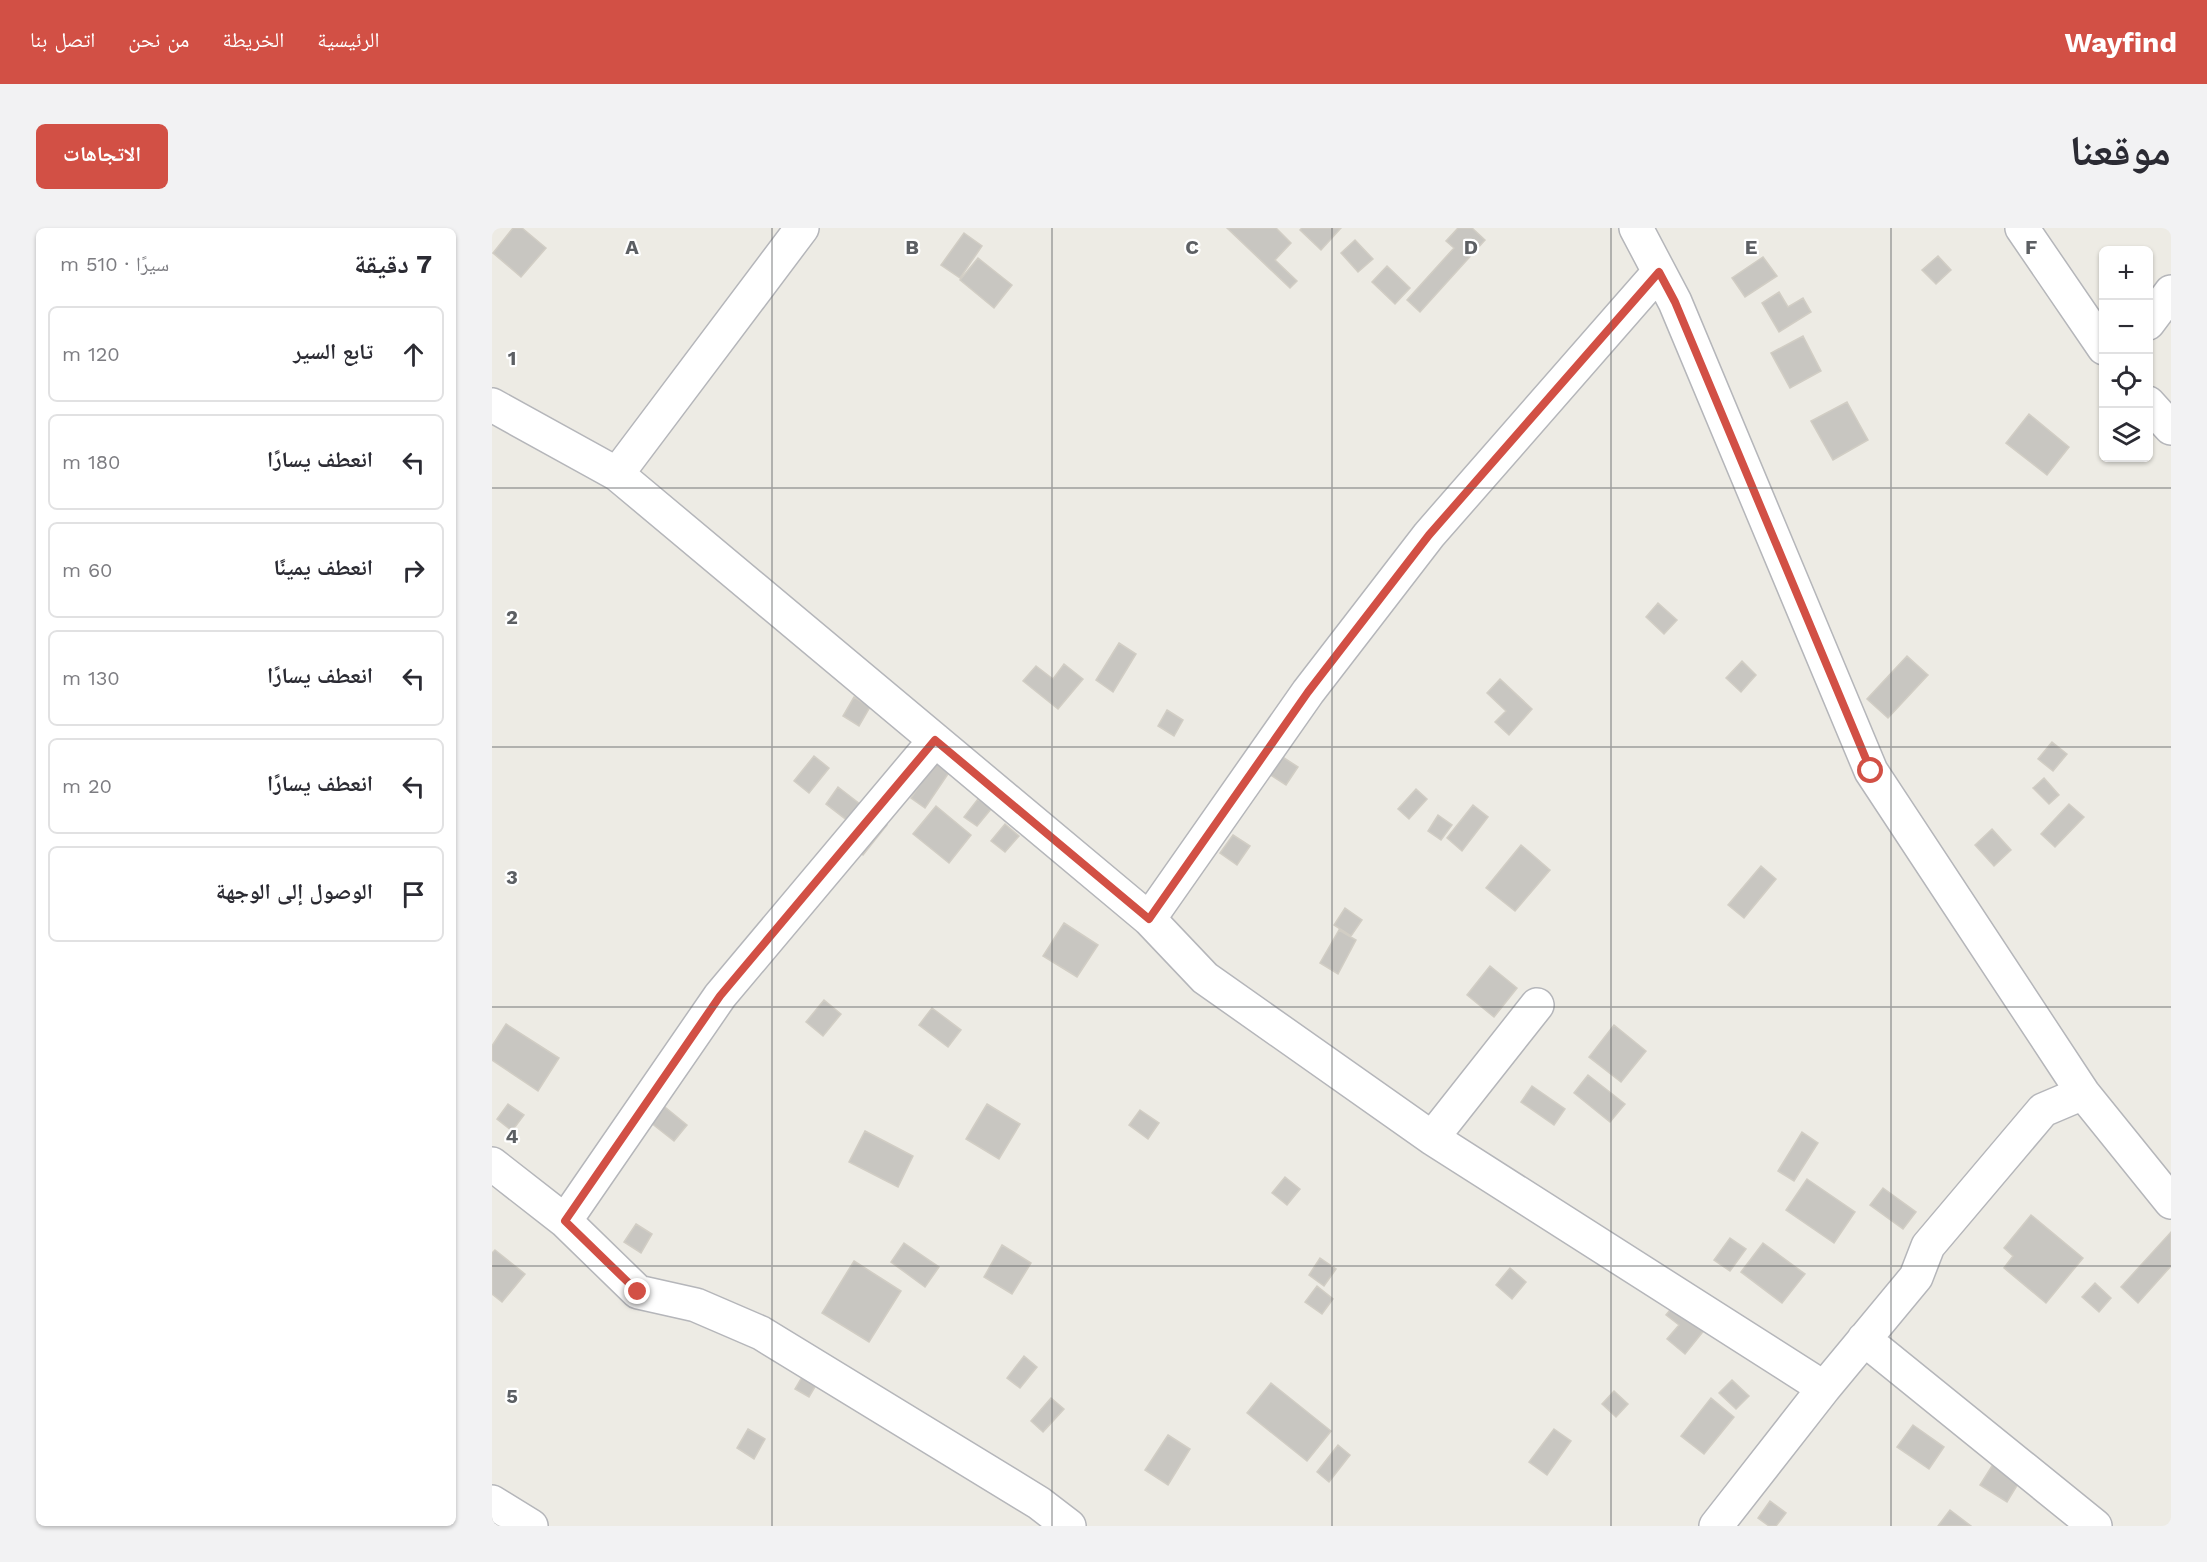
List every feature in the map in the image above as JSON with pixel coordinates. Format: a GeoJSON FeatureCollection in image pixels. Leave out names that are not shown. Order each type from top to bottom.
{"type":"FeatureCollection","features":[{"type":"Feature","properties":{"kind":"street"},"geometry":{"type":"LineString","coordinates":[[617,474],[802,228]]}},
{"type":"Feature","properties":{"kind":"street"},"geometry":{"type":"LineString","coordinates":[[1636,228],[1675,302],[1871,771],[2083,1093],[2171,1202]]}},
{"type":"Feature","properties":{"kind":"street"},"geometry":{"type":"LineString","coordinates":[[2022,228],[2099,342]]}},
{"type":"Feature","properties":{"kind":"street"},"geometry":{"type":"LineString","coordinates":[[1149,919],[1308,692],[1429,535],[1659,272]]}},
{"type":"Feature","properties":{"kind":"street"},"geometry":{"type":"LineString","coordinates":[[2153,316],[2171,292]]}},
{"type":"Feature","properties":{"kind":"street"},"geometry":{"type":"LineString","coordinates":[[492,405],[617,474],[1149,919],[1205,978],[1432,1138],[1824,1388]]}},
{"type":"Feature","properties":{"kind":"street"},"geometry":{"type":"LineString","coordinates":[[2153,408],[2171,428]]}},
{"type":"Feature","properties":{"kind":"street"},"geometry":{"type":"LineString","coordinates":[[565,1221],[720,996],[935,740]]}},
{"type":"Feature","properties":{"kind":"street"},"geometry":{"type":"LineString","coordinates":[[1432,1138],[1537,1005]]}},
{"type":"Feature","properties":{"kind":"street"},"geometry":{"type":"LineString","coordinates":[[1723,1523],[1824,1388],[1916,1276],[1928,1246],[2043,1110],[2083,1093]]}},
{"type":"Feature","properties":{"kind":"street"},"geometry":{"type":"LineString","coordinates":[[492,1164],[565,1221],[638,1292],[696,1305],[761,1333],[1039,1503],[1069,1526]]}},
{"type":"Feature","properties":{"kind":"street"},"geometry":{"type":"LineString","coordinates":[[1864,1339],[2095,1526]]}},
{"type":"Feature","properties":{"kind":"street"},"geometry":{"type":"LineString","coordinates":[[492,1502],[531,1526]]}},
{"type":"Feature","properties":{"kind":"building"},"geometry":{"type":"Polygon","coordinates":[[[513,228],[522,228],[546,248],[521,277],[493,253],[513,228]]]}},
{"type":"Feature","properties":{"kind":"building"},"geometry":{"type":"Polygon","coordinates":[[[1227,228],[1276,228],[1291,243],[1275,260],[1297,281],[1290,288],[1227,228]]]}},
{"type":"Feature","properties":{"kind":"building"},"geometry":{"type":"Polygon","coordinates":[[[1302,228],[1341,228],[1321,250],[1300,230],[1302,228]]]}},
{"type":"Feature","properties":{"kind":"building"},"geometry":{"type":"Polygon","coordinates":[[[1458,228],[1472,228],[1485,240],[1420,312],[1407,300],[1454,248],[1446,241],[1458,228]]]}},
{"type":"Feature","properties":{"kind":"building"},"geometry":{"type":"Polygon","coordinates":[[[964,233],[982,246],[960,278],[941,265],[964,233]]]}},
{"type":"Feature","properties":{"kind":"building"},"geometry":{"type":"Polygon","coordinates":[[[1355,240],[1373,259],[1358,272],[1341,253],[1355,240]]]}},
{"type":"Feature","properties":{"kind":"building"},"geometry":{"type":"Polygon","coordinates":[[[1938,256],[1951,270],[1936,284],[1922,270],[1938,256]]]}},
{"type":"Feature","properties":{"kind":"building"},"geometry":{"type":"Polygon","coordinates":[[[1763,257],[1777,276],[1745,297],[1732,278],[1763,257]]]}},
{"type":"Feature","properties":{"kind":"building"},"geometry":{"type":"Polygon","coordinates":[[[978,258],[1012,285],[994,308],[960,280],[978,258]]]}},
{"type":"Feature","properties":{"kind":"building"},"geometry":{"type":"Polygon","coordinates":[[[1387,266],[1410,288],[1395,304],[1372,282],[1387,266]]]}},
{"type":"Feature","properties":{"kind":"building"},"geometry":{"type":"Polygon","coordinates":[[[1779,292],[1788,307],[1803,298],[1811,312],[1779,332],[1762,303],[1779,292]]]}},
{"type":"Feature","properties":{"kind":"building"},"geometry":{"type":"Polygon","coordinates":[[[1803,336],[1821,371],[1790,388],[1771,353],[1803,336]]]}},
{"type":"Feature","properties":{"kind":"building"},"geometry":{"type":"Polygon","coordinates":[[[1847,402],[1868,440],[1833,460],[1811,421],[1847,402]]]}},
{"type":"Feature","properties":{"kind":"building"},"geometry":{"type":"Polygon","coordinates":[[[2029,414],[2069,447],[2047,475],[2006,443],[2029,414]]]}},
{"type":"Feature","properties":{"kind":"building"},"geometry":{"type":"Polygon","coordinates":[[[1658,603],[1677,620],[1664,634],[1646,617],[1658,603]]]}},
{"type":"Feature","properties":{"kind":"building"},"geometry":{"type":"Polygon","coordinates":[[[1119,643],[1136,654],[1113,692],[1096,680],[1119,643]]]}},
{"type":"Feature","properties":{"kind":"building"},"geometry":{"type":"Polygon","coordinates":[[[1907,656],[1928,675],[1888,718],[1867,699],[1907,656]]]}},
{"type":"Feature","properties":{"kind":"building"},"geometry":{"type":"Polygon","coordinates":[[[1742,661],[1756,675],[1741,692],[1726,678],[1742,661]]]}},
{"type":"Feature","properties":{"kind":"building"},"geometry":{"type":"Polygon","coordinates":[[[1064,664],[1083,679],[1058,709],[1023,681],[1036,666],[1053,679],[1064,664]]]}},
{"type":"Feature","properties":{"kind":"building"},"geometry":{"type":"Polygon","coordinates":[[[1500,679],[1532,709],[1509,735],[1495,722],[1506,711],[1487,693],[1500,679]]]}},
{"type":"Feature","properties":{"kind":"building"},"geometry":{"type":"Polygon","coordinates":[[[854,697],[870,707],[859,726],[843,716],[854,697]]]}},
{"type":"Feature","properties":{"kind":"building"},"geometry":{"type":"Polygon","coordinates":[[[1167,710],[1183,720],[1174,736],[1158,726],[1167,710]]]}},
{"type":"Feature","properties":{"kind":"building"},"geometry":{"type":"Polygon","coordinates":[[[2052,742],[2067,754],[2053,771],[2038,759],[2052,742]]]}},
{"type":"Feature","properties":{"kind":"building"},"geometry":{"type":"Polygon","coordinates":[[[814,756],[829,768],[809,793],[794,781],[814,756]]]}},
{"type":"Feature","properties":{"kind":"building"},"geometry":{"type":"Polygon","coordinates":[[[1281,756],[1298,767],[1286,785],[1269,774],[1281,756]]]}},
{"type":"Feature","properties":{"kind":"building"},"geometry":{"type":"Polygon","coordinates":[[[935,762],[950,771],[925,808],[911,798],[935,762]]]}},
{"type":"Feature","properties":{"kind":"building"},"geometry":{"type":"Polygon","coordinates":[[[2044,778],[2059,795],[2049,804],[2033,788],[2044,778]]]}},
{"type":"Feature","properties":{"kind":"building"},"geometry":{"type":"Polygon","coordinates":[[[838,787],[887,825],[863,855],[842,839],[853,825],[826,804],[838,787]]]}},
{"type":"Feature","properties":{"kind":"building"},"geometry":{"type":"Polygon","coordinates":[[[1416,789],[1427,799],[1409,819],[1398,809],[1416,789]]]}},
{"type":"Feature","properties":{"kind":"building"},"geometry":{"type":"Polygon","coordinates":[[[978,799],[991,809],[977,826],[964,817],[978,799]]]}},
{"type":"Feature","properties":{"kind":"building"},"geometry":{"type":"Polygon","coordinates":[[[2069,804],[2084,817],[2055,847],[2041,834],[2069,804]]]}},
{"type":"Feature","properties":{"kind":"building"},"geometry":{"type":"Polygon","coordinates":[[[1473,805],[1488,817],[1462,851],[1447,838],[1473,805]]]}},
{"type":"Feature","properties":{"kind":"building"},"geometry":{"type":"Polygon","coordinates":[[[936,806],[971,835],[949,863],[913,834],[936,806]]]}},
{"type":"Feature","properties":{"kind":"building"},"geometry":{"type":"Polygon","coordinates":[[[1438,815],[1452,825],[1441,840],[1428,831],[1438,815]]]}},
{"type":"Feature","properties":{"kind":"building"},"geometry":{"type":"Polygon","coordinates":[[[1005,824],[1019,836],[1005,852],[991,841],[1005,824]]]}},
{"type":"Feature","properties":{"kind":"building"},"geometry":{"type":"Polygon","coordinates":[[[1992,829],[2011,850],[1994,866],[1975,845],[1992,829]]]}},
{"type":"Feature","properties":{"kind":"building"},"geometry":{"type":"Polygon","coordinates":[[[1233,835],[1250,846],[1237,865],[1220,853],[1233,835]]]}},
{"type":"Feature","properties":{"kind":"building"},"geometry":{"type":"Polygon","coordinates":[[[1521,845],[1550,870],[1515,911],[1486,888],[1521,845]]]}},
{"type":"Feature","properties":{"kind":"building"},"geometry":{"type":"Polygon","coordinates":[[[1761,866],[1776,879],[1744,918],[1728,905],[1761,866]]]}},
{"type":"Feature","properties":{"kind":"building"},"geometry":{"type":"Polygon","coordinates":[[[1345,908],[1362,920],[1351,936],[1334,925],[1345,908]]]}},
{"type":"Feature","properties":{"kind":"building"},"geometry":{"type":"Polygon","coordinates":[[[1064,923],[1098,945],[1077,977],[1043,956],[1064,923]]]}},
{"type":"Feature","properties":{"kind":"building"},"geometry":{"type":"Polygon","coordinates":[[[1339,930],[1356,940],[1338,974],[1320,963],[1339,930]]]}},
{"type":"Feature","properties":{"kind":"building"},"geometry":{"type":"Polygon","coordinates":[[[1490,966],[1517,988],[1494,1017],[1467,995],[1490,966]]]}},
{"type":"Feature","properties":{"kind":"building"},"geometry":{"type":"Polygon","coordinates":[[[824,1000],[841,1014],[823,1036],[806,1022],[824,1000]]]}},
{"type":"Feature","properties":{"kind":"building"},"geometry":{"type":"Polygon","coordinates":[[[932,1008],[961,1030],[948,1047],[919,1025],[932,1008]]]}},
{"type":"Feature","properties":{"kind":"building"},"geometry":{"type":"Polygon","coordinates":[[[506,1024],[559,1058],[538,1091],[492,1060],[492,1046],[506,1024]]]}},
{"type":"Feature","properties":{"kind":"building"},"geometry":{"type":"Polygon","coordinates":[[[1614,1025],[1646,1051],[1621,1082],[1589,1057],[1614,1025]]]}},
{"type":"Feature","properties":{"kind":"building"},"geometry":{"type":"Polygon","coordinates":[[[1588,1075],[1625,1104],[1610,1122],[1574,1093],[1588,1075]]]}},
{"type":"Feature","properties":{"kind":"building"},"geometry":{"type":"Polygon","coordinates":[[[1532,1086],[1565,1109],[1554,1125],[1521,1102],[1532,1086]]]}},
{"type":"Feature","properties":{"kind":"building"},"geometry":{"type":"Polygon","coordinates":[[[660,1103],[687,1125],[674,1141],[646,1119],[660,1103]]]}},
{"type":"Feature","properties":{"kind":"building"},"geometry":{"type":"Polygon","coordinates":[[[508,1104],[524,1115],[512,1131],[497,1119],[508,1104]]]}},
{"type":"Feature","properties":{"kind":"building"},"geometry":{"type":"Polygon","coordinates":[[[987,1104],[1020,1124],[999,1159],[966,1139],[987,1104]]]}},
{"type":"Feature","properties":{"kind":"building"},"geometry":{"type":"Polygon","coordinates":[[[1140,1110],[1159,1123],[1148,1139],[1129,1125],[1140,1110]]]}},
{"type":"Feature","properties":{"kind":"building"},"geometry":{"type":"Polygon","coordinates":[[[865,1131],[913,1156],[898,1187],[849,1162],[865,1131]]]}},
{"type":"Feature","properties":{"kind":"building"},"geometry":{"type":"Polygon","coordinates":[[[1802,1132],[1818,1143],[1794,1181],[1778,1171],[1802,1132]]]}},
{"type":"Feature","properties":{"kind":"building"},"geometry":{"type":"Polygon","coordinates":[[[1285,1177],[1300,1189],[1287,1205],[1272,1193],[1285,1177]]]}},
{"type":"Feature","properties":{"kind":"building"},"geometry":{"type":"Polygon","coordinates":[[[1807,1179],[1855,1212],[1834,1243],[1786,1210],[1807,1179]]]}},
{"type":"Feature","properties":{"kind":"building"},"geometry":{"type":"Polygon","coordinates":[[[1883,1188],[1916,1212],[1903,1229],[1870,1205],[1883,1188]]]}},
{"type":"Feature","properties":{"kind":"building"},"geometry":{"type":"Polygon","coordinates":[[[2031,1215],[2083,1258],[2046,1303],[2004,1268],[2013,1256],[2004,1248],[2031,1215]]]}},
{"type":"Feature","properties":{"kind":"building"},"geometry":{"type":"Polygon","coordinates":[[[636,1224],[652,1234],[641,1253],[624,1242],[636,1224]]]}},
{"type":"Feature","properties":{"kind":"building"},"geometry":{"type":"Polygon","coordinates":[[[2171,1232],[2171,1266],[2138,1303],[2121,1287],[2171,1232]]]}},
{"type":"Feature","properties":{"kind":"building"},"geometry":{"type":"Polygon","coordinates":[[[1730,1238],[1746,1249],[1730,1271],[1714,1260],[1730,1238]]]}},
{"type":"Feature","properties":{"kind":"building"},"geometry":{"type":"Polygon","coordinates":[[[904,1243],[939,1267],[925,1287],[891,1262],[904,1243]]]}},
{"type":"Feature","properties":{"kind":"building"},"geometry":{"type":"Polygon","coordinates":[[[1763,1243],[1805,1274],[1782,1303],[1741,1272],[1763,1243]]]}},
{"type":"Feature","properties":{"kind":"building"},"geometry":{"type":"Polygon","coordinates":[[[1002,1245],[1031,1263],[1012,1294],[984,1277],[1002,1245]]]}},
{"type":"Feature","properties":{"kind":"building"},"geometry":{"type":"Polygon","coordinates":[[[495,1250],[525,1274],[502,1302],[492,1294],[492,1253],[495,1250]]]}},
{"type":"Feature","properties":{"kind":"building"},"geometry":{"type":"Polygon","coordinates":[[[1320,1258],[1336,1269],[1324,1286],[1309,1275],[1320,1258]]]}},
{"type":"Feature","properties":{"kind":"building"},"geometry":{"type":"Polygon","coordinates":[[[854,1261],[901,1291],[869,1342],[822,1313],[854,1261]]]}},
{"type":"Feature","properties":{"kind":"building"},"geometry":{"type":"Polygon","coordinates":[[[1510,1268],[1526,1282],[1512,1299],[1496,1285],[1510,1268]]]}},
{"type":"Feature","properties":{"kind":"building"},"geometry":{"type":"Polygon","coordinates":[[[2095,1283],[2111,1298],[2099,1312],[2082,1297],[2095,1283]]]}},
{"type":"Feature","properties":{"kind":"building"},"geometry":{"type":"Polygon","coordinates":[[[1317,1286],[1333,1299],[1322,1314],[1305,1302],[1317,1286]]]}},
{"type":"Feature","properties":{"kind":"building"},"geometry":{"type":"Polygon","coordinates":[[[1688,1288],[1718,1313],[1685,1354],[1667,1339],[1679,1325],[1666,1315],[1688,1288]]]}},
{"type":"Feature","properties":{"kind":"building"},"geometry":{"type":"Polygon","coordinates":[[[1024,1356],[1037,1367],[1020,1388],[1007,1378],[1024,1356]]]}},
{"type":"Feature","properties":{"kind":"building"},"geometry":{"type":"Polygon","coordinates":[[[805,1372],[819,1380],[809,1397],[795,1389],[805,1372]]]}},
{"type":"Feature","properties":{"kind":"building"},"geometry":{"type":"Polygon","coordinates":[[[1732,1380],[1749,1396],[1736,1409],[1719,1393],[1732,1380]]]}},
{"type":"Feature","properties":{"kind":"building"},"geometry":{"type":"Polygon","coordinates":[[[1271,1383],[1331,1431],[1307,1461],[1247,1413],[1271,1383]]]}},
{"type":"Feature","properties":{"kind":"building"},"geometry":{"type":"Polygon","coordinates":[[[1614,1391],[1628,1404],[1616,1417],[1602,1404],[1614,1391]]]}},
{"type":"Feature","properties":{"kind":"building"},"geometry":{"type":"Polygon","coordinates":[[[1051,1398],[1064,1409],[1043,1432],[1031,1421],[1051,1398]]]}},
{"type":"Feature","properties":{"kind":"building"},"geometry":{"type":"Polygon","coordinates":[[[1711,1398],[1734,1417],[1704,1454],[1681,1436],[1711,1398]]]}},
{"type":"Feature","properties":{"kind":"building"},"geometry":{"type":"Polygon","coordinates":[[[1913,1425],[1944,1447],[1929,1469],[1897,1447],[1913,1425]]]}},
{"type":"Feature","properties":{"kind":"building"},"geometry":{"type":"Polygon","coordinates":[[[748,1429],[765,1439],[754,1459],[737,1448],[748,1429]]]}},
{"type":"Feature","properties":{"kind":"building"},"geometry":{"type":"Polygon","coordinates":[[[1554,1429],[1571,1441],[1547,1475],[1529,1462],[1554,1429]]]}},
{"type":"Feature","properties":{"kind":"building"},"geometry":{"type":"Polygon","coordinates":[[[1168,1435],[1190,1449],[1168,1485],[1145,1470],[1168,1435]]]}},
{"type":"Feature","properties":{"kind":"building"},"geometry":{"type":"Polygon","coordinates":[[[1338,1445],[1350,1455],[1329,1482],[1317,1472],[1338,1445]]]}},
{"type":"Feature","properties":{"kind":"building"},"geometry":{"type":"Polygon","coordinates":[[[1997,1458],[2024,1474],[2007,1502],[1980,1485],[1997,1458]]]}},
{"type":"Feature","properties":{"kind":"building"},"geometry":{"type":"Polygon","coordinates":[[[1770,1501],[1786,1513],[1776,1526],[1769,1526],[1758,1518],[1770,1501]]]}},
{"type":"Feature","properties":{"kind":"building"},"geometry":{"type":"Polygon","coordinates":[[[1950,1510],[1971,1526],[1938,1526],[1950,1510]]]}},
{"type":"Feature","properties":{"kind":"route"},"geometry":{"type":"LineString","coordinates":[[638,1292],[565,1221],[720,996],[935,740],[1149,919],[1308,692],[1429,535],[1659,272],[1675,302],[1871,771]]}}]}
